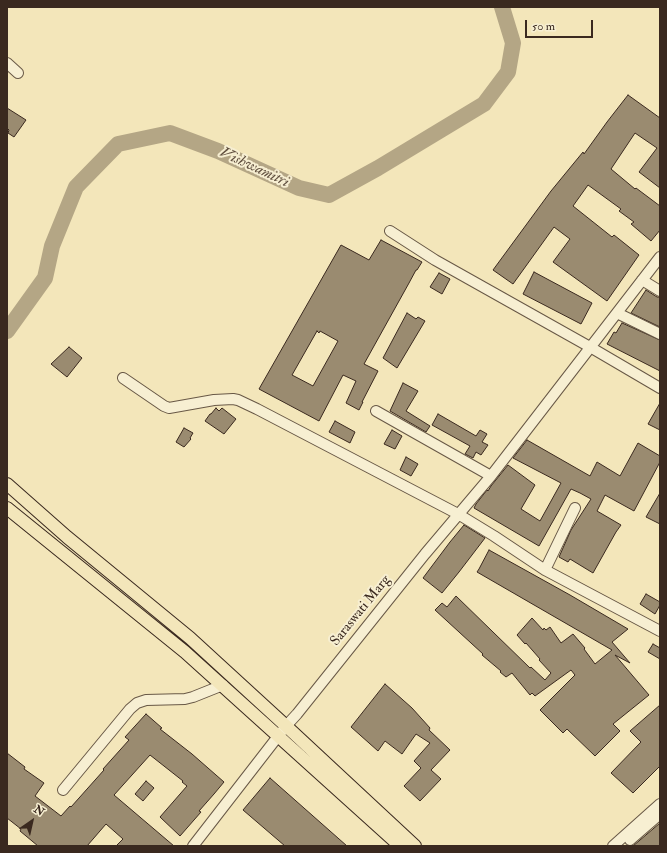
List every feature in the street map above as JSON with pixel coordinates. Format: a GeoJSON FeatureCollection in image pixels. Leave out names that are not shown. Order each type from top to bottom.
{"type":"FeatureCollection","features":[{"type":"Feature","properties":{"kind":"main road"},"geometry":{"type":"LineString","coordinates":[[7,484],[68,537],[190,638],[415,846]]}},
{"type":"Feature","properties":{"kind":"main road"},"geometry":{"type":"LineString","coordinates":[[7,508],[184,652],[400,846]]}},
{"type":"Feature","properties":{"kind":"street"},"geometry":{"type":"LineString","coordinates":[[7,63],[18,73]]}},
{"type":"Feature","properties":{"kind":"street"},"geometry":{"type":"LineString","coordinates":[[390,231],[435,260],[660,388]]}},
{"type":"Feature","properties":{"kind":"street","name":"Saraswati Marg"},"geometry":{"type":"LineString","coordinates":[[193,846],[286,726],[458,514],[491,476],[660,257]]}},
{"type":"Feature","properties":{"kind":"street"},"geometry":{"type":"LineString","coordinates":[[642,280],[660,291]]}},
{"type":"Feature","properties":{"kind":"street"},"geometry":{"type":"LineString","coordinates":[[617,313],[660,334]]}},
{"type":"Feature","properties":{"kind":"street"},"geometry":{"type":"LineString","coordinates":[[123,378],[169,408],[214,400],[238,400],[458,514],[545,570],[660,631]]}},
{"type":"Feature","properties":{"kind":"street"},"geometry":{"type":"LineString","coordinates":[[376,411],[491,476]]}},
{"type":"Feature","properties":{"kind":"street"},"geometry":{"type":"LineString","coordinates":[[545,570],[575,508]]}},
{"type":"Feature","properties":{"kind":"street"},"geometry":{"type":"LineString","coordinates":[[64,790],[130,709],[137,703],[146,700],[185,699],[223,686]]}},
{"type":"Feature","properties":{"kind":"street"},"geometry":{"type":"LineString","coordinates":[[613,846],[660,804]]}},
{"type":"Feature","properties":{"kind":"street"},"geometry":{"type":"LineString","coordinates":[[624,846],[660,814]]}},
{"type":"Feature","properties":{"kind":"building"},"geometry":{"type":"Polygon","coordinates":[[[628,95],[660,118],[660,188],[639,172],[657,148],[635,133],[611,169],[635,189],[636,188],[660,206],[660,230],[651,241],[631,224],[634,222],[619,211],[621,209],[588,185],[573,206],[612,237],[614,235],[639,255],[607,301],[553,262],[570,239],[554,227],[513,284],[493,270],[551,191],[583,152],[584,154],[628,95]]]}},
{"type":"Feature","properties":{"kind":"building"},"geometry":{"type":"Polygon","coordinates":[[[7,108],[26,120],[14,137],[8,133],[7,108]]]}},
{"type":"Feature","properties":{"kind":"building"},"geometry":{"type":"Polygon","coordinates":[[[381,240],[422,262],[416,270],[364,364],[378,371],[359,410],[346,403],[356,381],[343,375],[319,421],[259,389],[341,245],[369,260],[381,240]],[[317,331],[292,375],[313,386],[338,341],[320,331],[319,333],[317,331]]]}},
{"type":"Feature","properties":{"kind":"building"},"geometry":{"type":"Polygon","coordinates":[[[534,272],[592,303],[581,324],[523,294],[534,272]]]}},
{"type":"Feature","properties":{"kind":"building"},"geometry":{"type":"Polygon","coordinates":[[[439,273],[450,279],[442,294],[430,287],[439,273]]]}},
{"type":"Feature","properties":{"kind":"building"},"geometry":{"type":"Polygon","coordinates":[[[646,290],[657,297],[660,297],[660,327],[631,313],[646,290]]]}},
{"type":"Feature","properties":{"kind":"building"},"geometry":{"type":"Polygon","coordinates":[[[407,313],[416,319],[418,317],[425,321],[397,368],[383,358],[407,313]]]}},
{"type":"Feature","properties":{"kind":"building"},"geometry":{"type":"Polygon","coordinates":[[[622,323],[660,340],[660,371],[607,344],[614,332],[616,333],[622,323]]]}},
{"type":"Feature","properties":{"kind":"building"},"geometry":{"type":"Polygon","coordinates":[[[69,347],[82,358],[67,377],[51,364],[69,347]]]}},
{"type":"Feature","properties":{"kind":"building"},"geometry":{"type":"Polygon","coordinates":[[[403,383],[418,391],[406,411],[430,426],[426,432],[390,411],[403,383]]]}},
{"type":"Feature","properties":{"kind":"building"},"geometry":{"type":"Polygon","coordinates":[[[660,403],[660,430],[648,424],[660,403]]]}},
{"type":"Feature","properties":{"kind":"building"},"geometry":{"type":"Polygon","coordinates":[[[216,408],[219,411],[222,408],[236,419],[224,434],[205,421],[216,408]]]}},
{"type":"Feature","properties":{"kind":"building"},"geometry":{"type":"Polygon","coordinates":[[[438,414],[476,436],[480,430],[487,434],[482,442],[488,445],[481,455],[476,452],[473,458],[465,454],[470,446],[432,425],[438,414]]]}},
{"type":"Feature","properties":{"kind":"building"},"geometry":{"type":"Polygon","coordinates":[[[335,421],[355,432],[350,443],[329,432],[335,421]]]}},
{"type":"Feature","properties":{"kind":"building"},"geometry":{"type":"Polygon","coordinates":[[[184,428],[193,433],[190,438],[191,439],[184,447],[176,442],[184,428]]]}},
{"type":"Feature","properties":{"kind":"building"},"geometry":{"type":"Polygon","coordinates":[[[392,430],[402,436],[395,449],[384,444],[392,430]]]}},
{"type":"Feature","properties":{"kind":"building"},"geometry":{"type":"Polygon","coordinates":[[[527,440],[590,476],[597,462],[620,476],[638,443],[660,456],[660,462],[634,511],[605,495],[597,511],[621,525],[593,573],[570,559],[568,562],[559,557],[571,530],[591,499],[571,489],[539,546],[474,508],[508,465],[535,485],[521,509],[540,521],[561,483],[513,458],[527,440]]]}},
{"type":"Feature","properties":{"kind":"building"},"geometry":{"type":"Polygon","coordinates":[[[406,457],[418,464],[411,476],[400,470],[406,457]]]}},
{"type":"Feature","properties":{"kind":"building"},"geometry":{"type":"Polygon","coordinates":[[[660,493],[660,524],[646,517],[660,493]]]}},
{"type":"Feature","properties":{"kind":"building"},"geometry":{"type":"Polygon","coordinates":[[[464,525],[485,538],[442,593],[423,578],[464,525]]]}},
{"type":"Feature","properties":{"kind":"building"},"geometry":{"type":"Polygon","coordinates":[[[489,550],[628,629],[612,642],[630,663],[615,655],[649,695],[613,724],[620,731],[595,756],[567,729],[563,733],[540,710],[575,675],[571,670],[535,696],[532,693],[530,695],[512,673],[506,677],[435,610],[442,603],[447,607],[456,596],[530,668],[531,667],[545,680],[551,673],[526,643],[525,644],[517,635],[532,618],[543,630],[544,628],[546,630],[550,627],[561,643],[573,634],[585,648],[584,649],[595,664],[612,650],[477,572],[489,550]]]}},
{"type":"Feature","properties":{"kind":"building"},"geometry":{"type":"Polygon","coordinates":[[[646,594],[660,602],[655,614],[640,604],[646,594]]]}},
{"type":"Feature","properties":{"kind":"building"},"geometry":{"type":"Polygon","coordinates":[[[653,644],[660,648],[660,659],[648,652],[653,644]]]}},
{"type":"Feature","properties":{"kind":"building"},"geometry":{"type":"Polygon","coordinates":[[[385,684],[412,708],[430,728],[429,730],[450,750],[431,770],[441,779],[420,801],[404,786],[421,768],[414,761],[430,743],[416,734],[402,754],[385,741],[378,751],[351,727],[385,684]]]}},
{"type":"Feature","properties":{"kind":"building"},"geometry":{"type":"Polygon","coordinates":[[[660,705],[660,766],[633,793],[611,773],[641,742],[630,731],[660,705]]]}},
{"type":"Feature","properties":{"kind":"building"},"geometry":{"type":"Polygon","coordinates":[[[146,714],[162,728],[160,729],[224,782],[180,836],[160,817],[187,786],[182,782],[183,781],[150,755],[114,795],[174,846],[116,846],[123,839],[106,824],[87,846],[38,846],[20,831],[21,829],[7,818],[7,753],[25,767],[24,769],[44,783],[35,796],[61,816],[70,806],[71,807],[129,740],[125,737],[146,714]]]}},
{"type":"Feature","properties":{"kind":"building"},"geometry":{"type":"Polygon","coordinates":[[[270,778],[347,846],[285,846],[243,810],[270,778]]]}},
{"type":"Feature","properties":{"kind":"building"},"geometry":{"type":"Polygon","coordinates":[[[146,781],[154,788],[143,801],[135,794],[146,781]]]}},
{"type":"Feature","properties":{"kind":"building"},"geometry":{"type":"Polygon","coordinates":[[[660,823],[660,846],[633,846],[660,823]]]}},
{"type":"Feature","properties":{"kind":"waterway","name":"Vishwamitri"},"geometry":{"type":"LineString","coordinates":[[7,331],[45,278],[52,246],[76,187],[118,144],[170,133],[218,151],[299,188],[329,195],[378,168],[484,104],[508,72],[513,43],[502,7]]}}]}
